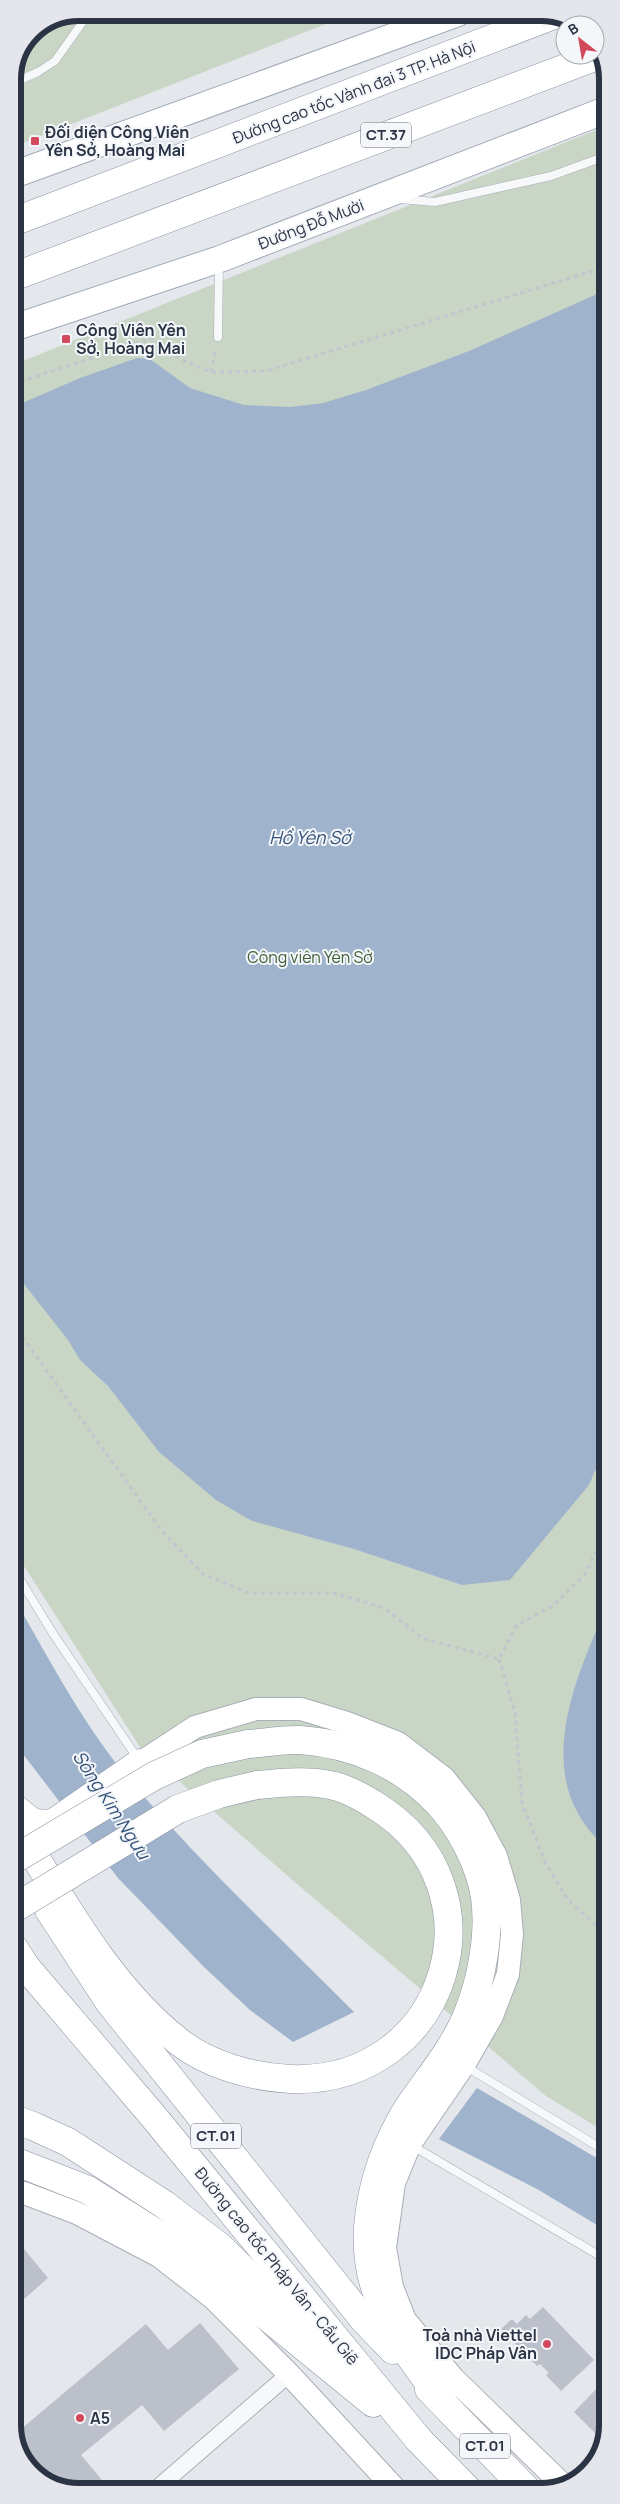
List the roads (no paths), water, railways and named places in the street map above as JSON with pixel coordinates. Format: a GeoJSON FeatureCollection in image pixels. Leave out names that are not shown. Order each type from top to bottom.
{"type":"FeatureCollection","features":[{"type":"Feature","properties":{"kind":"highway","name":"Đường cao tốc Vành đai 3 TP. Hà Nội"},"geometry":{"type":"LineString","coordinates":[[21,219],[538,21]]}},
{"type":"Feature","properties":{"kind":"highway","name":"CT.37"},"geometry":{"type":"LineString","coordinates":[[21,274],[172,215],[573,65]]}},
{"type":"Feature","properties":{"kind":"highway"},"geometry":{"type":"LineString","coordinates":[[21,1855],[154,1776],[202,1754],[248,1744],[300,1740],[344,1747],[382,1761],[421,1784],[450,1816],[472,1856],[485,1897],[486,1936],[480,1972],[468,2013],[451,2045],[407,2110],[380,2165],[368,2224],[367,2252],[381,2308],[394,2332],[443,2402]]}},
{"type":"Feature","properties":{"kind":"highway"},"geometry":{"type":"LineString","coordinates":[[21,1813],[33,1823],[52,1824],[134,1767]]}},
{"type":"Feature","properties":{"kind":"highway"},"geometry":{"type":"LineString","coordinates":[[21,1834],[53,1885],[66,1905],[117,1979],[136,2002],[180,2042],[238,2070],[267,2078],[333,2077],[364,2066],[398,2044],[423,2017],[435,1996],[444,1971],[448,1940],[447,1910],[436,1874],[416,1842],[395,1818],[361,1797],[331,1785],[294,1782],[257,1784],[219,1794],[178,1810],[53,1885],[21,1905]]}},
{"type":"Feature","properties":{"kind":"highway","name":"Đường cao tốc Pháp Vân - Cầu Giẽ"},"geometry":{"type":"LineString","coordinates":[[21,1865],[68,1942],[110,2003],[364,2320],[520,2483]]}},
{"type":"Feature","properties":{"kind":"highway","name":"Đường cao tốc Pháp Vân - Cầu Giẽ"},"geometry":{"type":"LineString","coordinates":[[21,1959],[419,2440],[461,2483]]}},
{"type":"Feature","properties":{"kind":"highway"},"geometry":{"type":"LineString","coordinates":[[21,2122],[75,2147],[165,2205],[220,2247],[419,2440]]}},
{"type":"Feature","properties":{"kind":"highway"},"geometry":{"type":"LineString","coordinates":[[21,2164],[88,2190],[167,2240],[254,2306],[419,2440]]}},
{"type":"Feature","properties":{"kind":"main road"},"geometry":{"type":"LineString","coordinates":[[21,172],[436,21]]}},
{"type":"Feature","properties":{"kind":"main road","name":"Đường Đỗ Mười"},"geometry":{"type":"LineString","coordinates":[[21,325],[220,259],[599,113]]}},
{"type":"Feature","properties":{"kind":"street"},"geometry":{"type":"LineString","coordinates":[[134,1767],[195,1727],[256,1709],[301,1709],[347,1723],[398,1743],[444,1778],[475,1817],[496,1856],[509,1900],[512,1934],[508,1974],[492,2016],[464,2065],[410,2144],[394,2183],[385,2248],[392,2287],[405,2320],[453,2378],[557,2480]]}},
{"type":"Feature","properties":{"kind":"street"},"geometry":{"type":"LineString","coordinates":[[21,2193],[77,2212],[159,2256],[213,2298],[289,2374],[390,2483]]}},
{"type":"Feature","properties":{"kind":"street"},"geometry":{"type":"LineString","coordinates":[[163,2483],[289,2374]]}},
{"type":"Feature","properties":{"kind":"lane"},"geometry":{"type":"LineString","coordinates":[[21,79],[38,72],[55,61],[83,21]]}},
{"type":"Feature","properties":{"kind":"lane"},"geometry":{"type":"LineString","coordinates":[[378,198],[435,202],[552,176],[599,159]]}},
{"type":"Feature","properties":{"kind":"lane"},"geometry":{"type":"LineString","coordinates":[[218,337],[220,259]]}},
{"type":"Feature","properties":{"kind":"lane"},"geometry":{"type":"LineString","coordinates":[[21,1581],[134,1767]]}},
{"type":"Feature","properties":{"kind":"lane"},"geometry":{"type":"LineString","coordinates":[[464,2065],[599,2147]]}},
{"type":"Feature","properties":{"kind":"lane"},"geometry":{"type":"LineString","coordinates":[[410,2144],[599,2255]]}},
{"type":"Feature","properties":{"kind":"water","name":"Hồ Yên Sở"},"geometry":{"type":"Polygon","coordinates":[[[599,293],[599,1462],[589,1485],[510,1580],[462,1585],[354,1549],[252,1521],[216,1500],[159,1452],[108,1386],[80,1360],[68,1340],[21,1280],[21,404],[80,378],[137,358],[150,359],[190,388],[244,405],[290,407],[323,403],[366,390],[469,351],[599,293]]]}},
{"type":"Feature","properties":{"kind":"water","name":"Sông Kim Ngưu"},"geometry":{"type":"Polygon","coordinates":[[[21,1611],[90,1727],[120,1768],[175,1832],[354,2012],[293,2042],[250,2010],[204,1967],[118,1878],[21,1751],[21,1611]]]}},
{"type":"Feature","properties":{"kind":"water"},"geometry":{"type":"Polygon","coordinates":[[[599,1624],[599,1839],[583,1822],[569,1793],[564,1763],[565,1731],[571,1699],[599,1624]]]}},
{"type":"Feature","properties":{"kind":"water"},"geometry":{"type":"Polygon","coordinates":[[[477,2088],[599,2159],[599,2226],[537,2189],[439,2139],[477,2088]]]}},
{"type":"Feature","properties":{"kind":"place","name":"Đối diện Công Viên Yên Sở, Hoàng Mai"},"geometry":{"type":"Point","coordinates":[35,141]}},
{"type":"Feature","properties":{"kind":"place","name":"Công Viên Yên Sở, Hoàng Mai"},"geometry":{"type":"Point","coordinates":[66,339]}},
{"type":"Feature","properties":{"kind":"place","name":"Toà nhà Viettel IDC Pháp Vân"},"geometry":{"type":"Point","coordinates":[547,2344]}},
{"type":"Feature","properties":{"kind":"place","name":"A5"},"geometry":{"type":"Point","coordinates":[80,2418]}},
{"type":"Feature","properties":{"kind":"park label","name":"Công viên Yên Sở"},"geometry":{"type":"Point","coordinates":[310,957]}}]}
